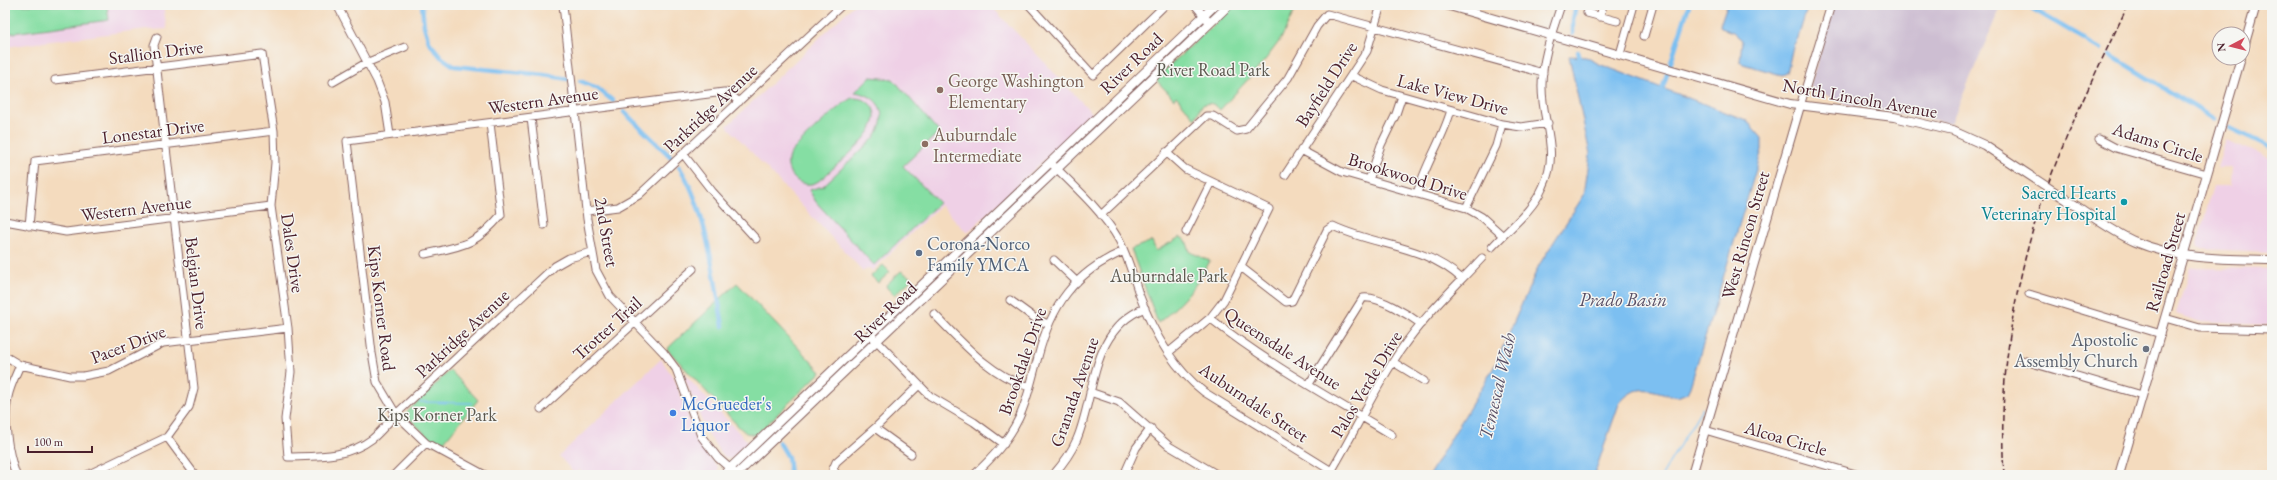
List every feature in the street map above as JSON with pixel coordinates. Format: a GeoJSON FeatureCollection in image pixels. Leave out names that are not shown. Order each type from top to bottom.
{"type":"FeatureCollection","features":[{"type":"Feature","properties":{"kind":"main road","name":"River Road"},"geometry":{"type":"LineString","coordinates":[[723,475],[735,473],[1214,5]]}},
{"type":"Feature","properties":{"kind":"main road","name":"River Road"},"geometry":{"type":"LineString","coordinates":[[874,338],[1057,169],[1229,5]]}},
{"type":"Feature","properties":{"kind":"main road","name":"North Lincoln Avenue"},"geometry":{"type":"LineString","coordinates":[[1446,5],[1800,106],[1894,117],[1953,131],[1984,145],[2067,200],[2134,241],[2184,256],[2209,259],[2272,260]]}},
{"type":"Feature","properties":{"kind":"main road"},"geometry":{"type":"LineString","coordinates":[[2250,26],[2256,5]]}},
{"type":"Feature","properties":{"kind":"main road","name":"Railroad Street"},"geometry":{"type":"LineString","coordinates":[[2120,475],[2239,66]]}},
{"type":"Feature","properties":{"kind":"main road","name":"West Rincon Street"},"geometry":{"type":"LineString","coordinates":[[1692,475],[1800,106]]}},
{"type":"Feature","properties":{"kind":"street"},"geometry":{"type":"LineString","coordinates":[[337,5],[366,63],[377,81],[385,102],[390,135]]}},
{"type":"Feature","properties":{"kind":"street","name":"2nd Street"},"geometry":{"type":"LineString","coordinates":[[563,5],[592,252],[604,287],[676,369],[701,436],[718,458],[735,473]]}},
{"type":"Feature","properties":{"kind":"street","name":"Parkridge Avenue"},"geometry":{"type":"LineString","coordinates":[[587,211],[618,207],[633,200],[681,157],[842,5]]}},
{"type":"Feature","properties":{"kind":"street"},"geometry":{"type":"LineString","coordinates":[[1029,5],[1093,75],[1165,5]]}},
{"type":"Feature","properties":{"kind":"street"},"geometry":{"type":"LineString","coordinates":[[1195,5],[1210,23]]}},
{"type":"Feature","properties":{"kind":"street","name":"Bayfield Drive"},"geometry":{"type":"LineString","coordinates":[[1285,175],[1352,76],[1367,51],[1381,5]]}},
{"type":"Feature","properties":{"kind":"street"},"geometry":{"type":"LineString","coordinates":[[1492,247],[1524,215],[1544,186],[1550,160],[1548,122],[1542,96],[1543,73],[1551,35],[1560,5]]}},
{"type":"Feature","properties":{"kind":"street"},"geometry":{"type":"LineString","coordinates":[[1600,17],[1603,5]]}},
{"type":"Feature","properties":{"kind":"street"},"geometry":{"type":"LineString","coordinates":[[1620,54],[1634,5]]}},
{"type":"Feature","properties":{"kind":"street"},"geometry":{"type":"LineString","coordinates":[[1644,36],[1653,5]]}},
{"type":"Feature","properties":{"kind":"street","name":"West Rincon Street"},"geometry":{"type":"LineString","coordinates":[[1800,106],[1831,5]]}},
{"type":"Feature","properties":{"kind":"street"},"geometry":{"type":"LineString","coordinates":[[1587,13],[1617,22]]}},
{"type":"Feature","properties":{"kind":"street"},"geometry":{"type":"LineString","coordinates":[[1101,215],[1166,152],[1206,116],[1214,116],[1237,131],[1246,129],[1288,78],[1325,15],[1333,15],[1543,73]]}},
{"type":"Feature","properties":{"kind":"street","name":"Belgian Drive"},"geometry":{"type":"LineString","coordinates":[[87,475],[167,437],[189,407],[194,388],[190,339],[156,67],[154,45],[156,37]]}},
{"type":"Feature","properties":{"kind":"street"},"geometry":{"type":"LineString","coordinates":[[333,82],[366,63],[405,47]]}},
{"type":"Feature","properties":{"kind":"street","name":"Stallion Drive"},"geometry":{"type":"LineString","coordinates":[[55,80],[262,54]]}},
{"type":"Feature","properties":{"kind":"street","name":"Dales Drive"},"geometry":{"type":"LineString","coordinates":[[262,54],[274,131],[275,163],[271,206],[288,328],[291,372],[285,419],[288,458]]}},
{"type":"Feature","properties":{"kind":"street","name":"Lake View Drive"},"geometry":{"type":"LineString","coordinates":[[1352,76],[1370,85],[1402,96],[1502,124],[1521,127],[1548,122]]}},
{"type":"Feature","properties":{"kind":"street","name":"Western Avenue"},"geometry":{"type":"LineString","coordinates":[[347,141],[724,92],[729,93],[739,102]]}},
{"type":"Feature","properties":{"kind":"street"},"geometry":{"type":"LineString","coordinates":[[1369,180],[1381,145],[1396,114],[1402,96]]}},
{"type":"Feature","properties":{"kind":"street"},"geometry":{"type":"LineString","coordinates":[[1417,194],[1427,164],[1443,136],[1451,110]]}},
{"type":"Feature","properties":{"kind":"street"},"geometry":{"type":"LineString","coordinates":[[531,118],[544,225]]}},
{"type":"Feature","properties":{"kind":"street"},"geometry":{"type":"LineString","coordinates":[[425,254],[474,241],[490,229],[501,215],[490,123]]}},
{"type":"Feature","properties":{"kind":"street"},"geometry":{"type":"LineString","coordinates":[[1466,208],[1496,146],[1502,124]]}},
{"type":"Feature","properties":{"kind":"street","name":"Lonestar Drive"},"geometry":{"type":"LineString","coordinates":[[29,226],[35,161],[274,131]]}},
{"type":"Feature","properties":{"kind":"street","name":"Adams Circle"},"geometry":{"type":"LineString","coordinates":[[2099,139],[2116,148],[2207,174]]}},
{"type":"Feature","properties":{"kind":"street","name":"Kips Korner Road"},"geometry":{"type":"LineString","coordinates":[[347,141],[374,368],[377,382],[396,414],[426,443],[485,475]]}},
{"type":"Feature","properties":{"kind":"street","name":"Brookwood Drive"},"geometry":{"type":"LineString","coordinates":[[1301,150],[1329,166],[1369,180],[1466,208],[1482,217],[1502,236]]}},
{"type":"Feature","properties":{"kind":"street"},"geometry":{"type":"LineString","coordinates":[[1166,152],[1185,169],[1269,209],[1224,300],[1210,318],[1169,352]]}},
{"type":"Feature","properties":{"kind":"street"},"geometry":{"type":"LineString","coordinates":[[681,157],[756,239]]}},
{"type":"Feature","properties":{"kind":"street","name":"Auburndale Street"},"geometry":{"type":"LineString","coordinates":[[1051,163],[1101,215],[1114,232],[1124,251],[1144,308],[1158,336],[1187,376],[1204,392],[1333,474]]}},
{"type":"Feature","properties":{"kind":"street"},"geometry":{"type":"LineString","coordinates":[[1186,232],[1211,182]]}},
{"type":"Feature","properties":{"kind":"street","name":"Western Avenue"},"geometry":{"type":"LineString","coordinates":[[5,221],[66,232],[271,206]]}},
{"type":"Feature","properties":{"kind":"street"},"geometry":{"type":"LineString","coordinates":[[1241,268],[1286,302],[1292,301],[1327,230],[1333,226],[1413,250],[1437,261],[1462,279]]}},
{"type":"Feature","properties":{"kind":"street","name":"Brookdale Drive"},"geometry":{"type":"LineString","coordinates":[[974,475],[1004,444],[1019,418],[1030,388],[1048,324],[1055,308],[1077,282],[1096,266],[1124,251]]}},
{"type":"Feature","properties":{"kind":"street","name":"Parkridge Avenue"},"geometry":{"type":"LineString","coordinates":[[288,458],[340,455],[355,449],[373,438],[396,414],[555,266],[569,258],[592,252]]}},
{"type":"Feature","properties":{"kind":"street","name":"Palos Verde Drive"},"geometry":{"type":"LineString","coordinates":[[1333,474],[1355,431],[1360,416],[1393,362],[1421,324],[1482,258]]}},
{"type":"Feature","properties":{"kind":"street"},"geometry":{"type":"LineString","coordinates":[[1054,260],[1077,282]]}},
{"type":"Feature","properties":{"kind":"street","name":"Trotter Trail"},"geometry":{"type":"LineString","coordinates":[[541,409],[693,269]]}},
{"type":"Feature","properties":{"kind":"street"},"geometry":{"type":"LineString","coordinates":[[2028,294],[2161,334]]}},
{"type":"Feature","properties":{"kind":"street"},"geometry":{"type":"LineString","coordinates":[[1309,384],[1363,298],[1370,298],[1404,312],[1421,324]]}},
{"type":"Feature","properties":{"kind":"street"},"geometry":{"type":"LineString","coordinates":[[1010,300],[1030,316],[1048,324]]}},
{"type":"Feature","properties":{"kind":"street","name":"Granada Avenue"},"geometry":{"type":"LineString","coordinates":[[1053,475],[1065,462],[1077,438],[1095,370],[1110,335],[1128,316],[1144,308]]}},
{"type":"Feature","properties":{"kind":"street"},"geometry":{"type":"LineString","coordinates":[[934,314],[987,364],[1002,374],[1030,388]]}},
{"type":"Feature","properties":{"kind":"street","name":"Queensdale Avenue"},"geometry":{"type":"LineString","coordinates":[[1210,318],[1228,332],[1392,435]]}},
{"type":"Feature","properties":{"kind":"street"},"geometry":{"type":"LineString","coordinates":[[2166,318],[2200,328],[2272,330]]}},
{"type":"Feature","properties":{"kind":"street","name":"Pacer Drive"},"geometry":{"type":"LineString","coordinates":[[5,356],[20,365],[70,376],[83,376],[109,371],[163,342],[288,328]]}},
{"type":"Feature","properties":{"kind":"street"},"geometry":{"type":"LineString","coordinates":[[874,338],[919,385],[940,403],[974,422],[1004,444]]}},
{"type":"Feature","properties":{"kind":"street"},"geometry":{"type":"LineString","coordinates":[[2022,360],[2142,395]]}},
{"type":"Feature","properties":{"kind":"street"},"geometry":{"type":"LineString","coordinates":[[1393,362],[1424,381]]}},
{"type":"Feature","properties":{"kind":"street"},"geometry":{"type":"LineString","coordinates":[[16,475],[8,442],[6,412],[8,396],[20,365]]}},
{"type":"Feature","properties":{"kind":"street"},"geometry":{"type":"LineString","coordinates":[[835,472],[836,462],[875,428],[919,385]]}},
{"type":"Feature","properties":{"kind":"street"},"geometry":{"type":"LineString","coordinates":[[1090,392],[1119,402],[1151,428],[1169,446],[1218,475]]}},
{"type":"Feature","properties":{"kind":"street"},"geometry":{"type":"LineString","coordinates":[[875,428],[911,454]]}},
{"type":"Feature","properties":{"kind":"street"},"geometry":{"type":"LineString","coordinates":[[1124,475],[1136,448],[1151,428]]}},
{"type":"Feature","properties":{"kind":"street","name":"Alcoa Circle"},"geometry":{"type":"LineString","coordinates":[[1705,430],[1859,475]]}},
{"type":"Feature","properties":{"kind":"street"},"geometry":{"type":"LineString","coordinates":[[167,437],[195,475]]}},
{"type":"Feature","properties":{"kind":"street"},"geometry":{"type":"LineString","coordinates":[[394,475],[426,443]]}},
{"type":"Feature","properties":{"kind":"shaded area"},"geometry":{"type":"Polygon","coordinates":[[[5,5],[163,5],[167,29],[146,29],[5,47],[5,5]]]}},
{"type":"Feature","properties":{"kind":"shaded area","name":"Auburndale Intermediate"},"geometry":{"type":"Polygon","coordinates":[[[854,5],[990,5],[1093,114],[967,233],[941,205],[872,271],[870,268],[863,271],[727,126],[854,5]]]}},
{"type":"Feature","properties":{"kind":"shaded area"},"geometry":{"type":"Polygon","coordinates":[[[1834,5],[1994,5],[2000,8],[1951,123],[1845,104],[1810,87],[1834,5]]]}},
{"type":"Feature","properties":{"kind":"shaded area"},"geometry":{"type":"Polygon","coordinates":[[[2226,140],[2272,159],[2272,252],[2202,249],[2197,244],[2213,186],[2231,186],[2232,168],[2217,168],[2226,140]]]}},
{"type":"Feature","properties":{"kind":"shaded area"},"geometry":{"type":"Polygon","coordinates":[[[2190,268],[2272,269],[2272,325],[2201,322],[2176,314],[2190,268]]]}},
{"type":"Feature","properties":{"kind":"shaded area"},"geometry":{"type":"Polygon","coordinates":[[[661,359],[675,380],[696,438],[703,450],[718,467],[718,472],[714,475],[585,475],[580,470],[575,474],[559,456],[661,359]]]}},
{"type":"Feature","properties":{"kind":"shaded area"},"geometry":{"type":"Polygon","coordinates":[[[682,372],[749,443],[731,459],[726,458],[719,451],[705,429],[682,372]]]}},
{"type":"Feature","properties":{"kind":"green space"},"geometry":{"type":"Polygon","coordinates":[[[5,5],[107,5],[109,20],[5,34],[5,5]]]}},
{"type":"Feature","properties":{"kind":"green space","name":"River Road Park"},"geometry":{"type":"Polygon","coordinates":[[[1235,5],[1297,5],[1281,39],[1262,64],[1220,110],[1212,104],[1202,105],[1195,119],[1176,96],[1174,99],[1155,79],[1235,5]]]}},
{"type":"Feature","properties":{"kind":"green space"},"geometry":{"type":"Polygon","coordinates":[[[870,77],[893,79],[939,132],[903,166],[939,203],[874,265],[816,202],[809,190],[823,186],[874,138],[879,130],[882,115],[877,103],[864,94],[855,92],[870,77]]]}},
{"type":"Feature","properties":{"kind":"green space"},"geometry":{"type":"Polygon","coordinates":[[[852,98],[864,100],[873,108],[875,116],[873,125],[860,144],[818,181],[815,183],[803,184],[798,181],[790,173],[788,168],[789,156],[792,151],[838,107],[852,98]]]}},
{"type":"Feature","properties":{"kind":"green space","name":"Auburndale Park"},"geometry":{"type":"Polygon","coordinates":[[[1180,237],[1186,240],[1190,252],[1210,261],[1187,295],[1158,323],[1131,249],[1152,241],[1156,251],[1180,237]]]}},
{"type":"Feature","properties":{"kind":"green space"},"geometry":{"type":"Polygon","coordinates":[[[883,265],[890,272],[878,283],[871,276],[883,265]]]}},
{"type":"Feature","properties":{"kind":"green space"},"geometry":{"type":"Polygon","coordinates":[[[901,271],[910,277],[910,281],[894,295],[886,285],[901,271]]]}},
{"type":"Feature","properties":{"kind":"green space"},"geometry":{"type":"Polygon","coordinates":[[[737,283],[821,372],[756,435],[746,433],[738,426],[667,349],[737,283]]]}},
{"type":"Feature","properties":{"kind":"green space","name":"Kips Korner Park"},"geometry":{"type":"Polygon","coordinates":[[[450,370],[478,400],[443,443],[435,444],[408,417],[406,413],[450,370]]]}},
{"type":"Feature","properties":{"kind":"water"},"geometry":{"type":"Polygon","coordinates":[[[1727,5],[1808,5],[1798,38],[1793,46],[1787,73],[1782,75],[1778,74],[1743,64],[1740,61],[1742,40],[1733,32],[1721,28],[1720,25],[1727,5]]]}},
{"type":"Feature","properties":{"kind":"water","name":"Prado Basin"},"geometry":{"type":"Polygon","coordinates":[[[1569,56],[1586,57],[1599,64],[1746,120],[1762,138],[1762,150],[1690,387],[1687,393],[1677,397],[1653,391],[1638,390],[1625,397],[1619,404],[1594,475],[1429,475],[1494,367],[1539,265],[1584,195],[1590,154],[1569,56]]]}},
{"type":"Feature","properties":{"kind":"waterway"},"geometry":{"type":"LineString","coordinates":[[422,5],[424,26],[429,42],[441,57],[454,66],[544,75],[568,79]]}},
{"type":"Feature","properties":{"kind":"waterway"},"geometry":{"type":"LineString","coordinates":[[1573,33],[1573,19],[1576,5]]}},
{"type":"Feature","properties":{"kind":"waterway","name":"Temescal Wash"},"geometry":{"type":"LineString","coordinates":[[1661,93],[1689,5]]}},
{"type":"Feature","properties":{"kind":"waterway"},"geometry":{"type":"LineString","coordinates":[[2026,5],[2086,40]]}},
{"type":"Feature","properties":{"kind":"waterway"},"geometry":{"type":"LineString","coordinates":[[2089,42],[2101,49]]}},
{"type":"Feature","properties":{"kind":"waterway"},"geometry":{"type":"LineString","coordinates":[[1578,52],[1581,62]]}},
{"type":"Feature","properties":{"kind":"waterway"},"geometry":{"type":"LineString","coordinates":[[2110,55],[2214,119]]}},
{"type":"Feature","properties":{"kind":"waterway"},"geometry":{"type":"LineString","coordinates":[[580,81],[597,88],[613,101]]}},
{"type":"Feature","properties":{"kind":"waterway"},"geometry":{"type":"LineString","coordinates":[[624,112],[671,157]]}},
{"type":"Feature","properties":{"kind":"waterway"},"geometry":{"type":"LineString","coordinates":[[2230,128],[2272,148]]}},
{"type":"Feature","properties":{"kind":"waterway"},"geometry":{"type":"LineString","coordinates":[[679,167],[696,201],[708,243],[723,326]]}},
{"type":"Feature","properties":{"kind":"waterway"},"geometry":{"type":"LineString","coordinates":[[420,402],[472,403]]}},
{"type":"Feature","properties":{"kind":"waterway"},"geometry":{"type":"LineString","coordinates":[[1662,475],[1702,408]]}},
{"type":"Feature","properties":{"kind":"waterway"},"geometry":{"type":"LineString","coordinates":[[779,442],[788,457],[790,475]]}},
{"type":"Feature","properties":{"kind":"railway"},"geometry":{"type":"LineString","coordinates":[[2004,475],[2003,405],[2006,370],[2010,335],[2023,265],[2032,231],[2052,173],[2083,100],[2128,5]]}},
{"type":"Feature","properties":{"kind":"place","name":"George Washington Elementary"},"geometry":{"type":"Point","coordinates":[940,90]}},
{"type":"Feature","properties":{"kind":"place","name":"Auburndale Intermediate"},"geometry":{"type":"Point","coordinates":[925,144]}},
{"type":"Feature","properties":{"kind":"place","name":"Sacred Hearts Veterinary Hospital"},"geometry":{"type":"Point","coordinates":[2124,202]}},
{"type":"Feature","properties":{"kind":"place","name":"Corona-Norco Family YMCA"},"geometry":{"type":"Point","coordinates":[919,253]}},
{"type":"Feature","properties":{"kind":"place","name":"Apostolic Assembly Church"},"geometry":{"type":"Point","coordinates":[2146,349]}},
{"type":"Feature","properties":{"kind":"place","name":"McGrueder's Liquor"},"geometry":{"type":"Point","coordinates":[673,413]}}]}
